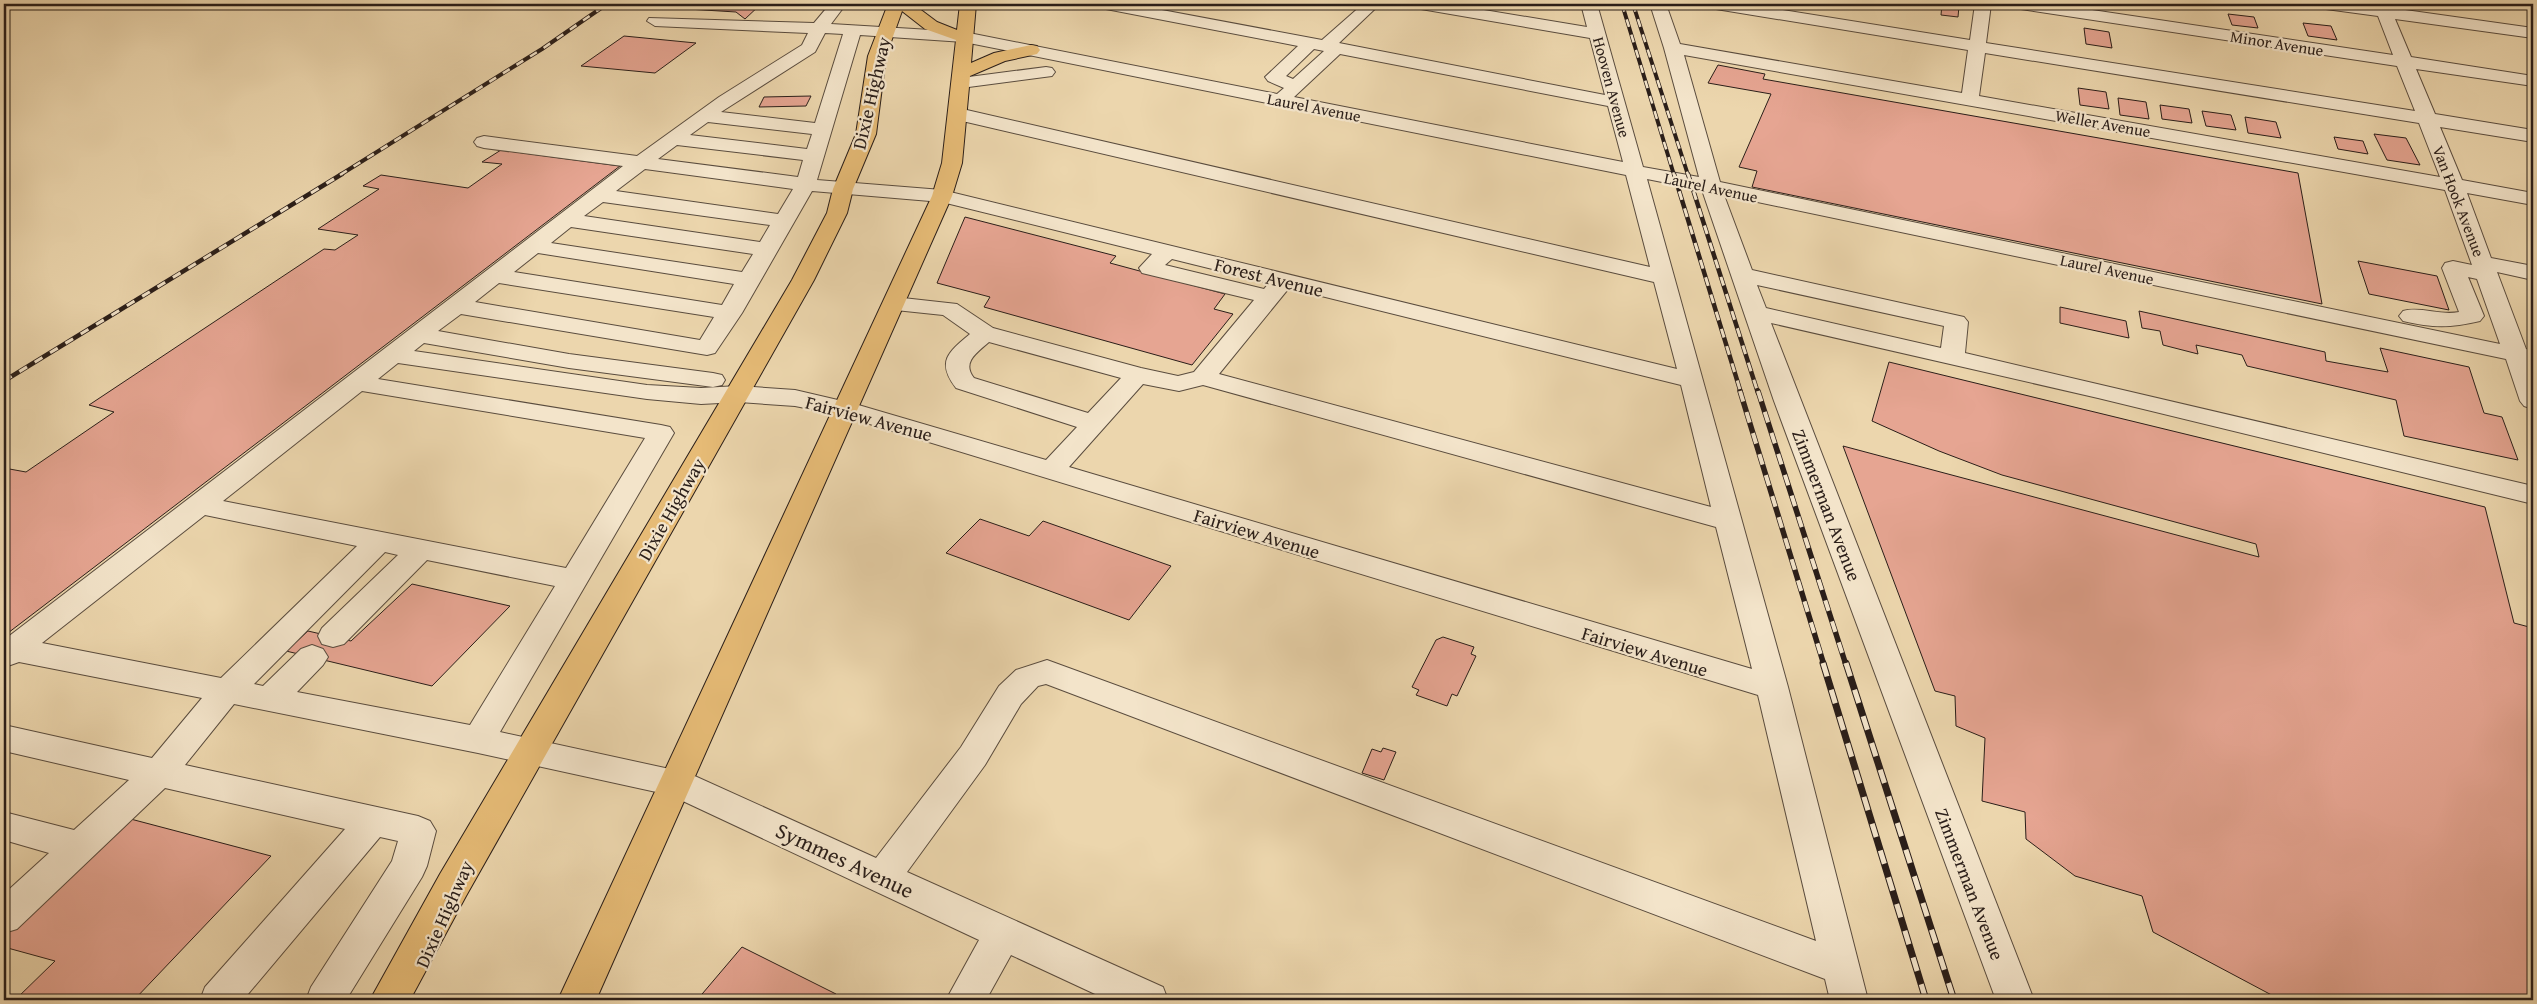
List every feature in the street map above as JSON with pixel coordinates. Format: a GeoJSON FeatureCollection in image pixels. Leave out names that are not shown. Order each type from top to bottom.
{"type":"FeatureCollection","features":[{"type":"Feature","properties":{"kind":"main road","name":"Dixie Highway"},"geometry":{"type":"LineString","coordinates":[[453,885],[739,394],[803,280],[837,213],[843,189],[866,134],[877,56],[896,4]]}},
{"type":"Feature","properties":{"kind":"main road"},"geometry":{"type":"LineString","coordinates":[[904,4],[921,22],[936,29],[964,37]]}},
{"type":"Feature","properties":{"kind":"main road"},"geometry":{"type":"LineString","coordinates":[[577,1000],[942,196],[952,164],[959,111],[968,4]]}},
{"type":"Feature","properties":{"kind":"main road"},"geometry":{"type":"LineString","coordinates":[[961,78],[1000,57],[1031,50]]}},
{"type":"Feature","properties":{"kind":"main road"},"geometry":{"type":"LineString","coordinates":[[389,1000],[453,885]]}},
{"type":"Feature","properties":{"kind":"street"},"geometry":{"type":"LineString","coordinates":[[8,653],[640,163],[705,116],[809,48],[820,28],[838,4]]}},
{"type":"Feature","properties":{"kind":"street"},"geometry":{"type":"LineString","coordinates":[[1106,4],[1615,102]]}},
{"type":"Feature","properties":{"kind":"street"},"geometry":{"type":"LineString","coordinates":[[1325,46],[1274,77],[1288,93],[1325,46],[1372,4]]}},
{"type":"Feature","properties":{"kind":"street"},"geometry":{"type":"LineString","coordinates":[[1421,4],[1597,34]]}},
{"type":"Feature","properties":{"kind":"street","name":"Hooven Avenue"},"geometry":{"type":"LineString","coordinates":[[1589,4],[1634,171]]}},
{"type":"Feature","properties":{"kind":"street","name":"Zimmerman Avenue"},"geometry":{"type":"LineString","coordinates":[[1658,4],[1711,186],[1742,275],[1791,410],[2015,1000]]}},
{"type":"Feature","properties":{"kind":"street"},"geometry":{"type":"LineString","coordinates":[[1716,4],[2533,136]]}},
{"type":"Feature","properties":{"kind":"street"},"geometry":{"type":"LineString","coordinates":[[1970,100],[1983,4]]}},
{"type":"Feature","properties":{"kind":"street","name":"Minor Avenue"},"geometry":{"type":"LineString","coordinates":[[2020,4],[2533,81]]}},
{"type":"Feature","properties":{"kind":"street"},"geometry":{"type":"LineString","coordinates":[[2326,4],[2382,8],[2533,33]]}},
{"type":"Feature","properties":{"kind":"street","name":"Van Hook Avenue"},"geometry":{"type":"LineString","coordinates":[[2382,8],[2454,186],[2485,269],[2524,356],[2533,401]]}},
{"type":"Feature","properties":{"kind":"street","name":"Laurel Avenue"},"geometry":{"type":"LineString","coordinates":[[655,21],[853,29],[964,37],[1031,50],[1066,67],[1136,71],[1288,93],[1634,171],[2524,356]]}},
{"type":"Feature","properties":{"kind":"street"},"geometry":{"type":"LineString","coordinates":[[456,306],[707,348],[730,313],[806,184],[853,29]]}},
{"type":"Feature","properties":{"kind":"street","name":"Weller Avenue"},"geometry":{"type":"LineString","coordinates":[[1672,48],[2533,200]]}},
{"type":"Feature","properties":{"kind":"street"},"geometry":{"type":"LineString","coordinates":[[961,78],[1002,78],[1046,72],[1066,67]]}},
{"type":"Feature","properties":{"kind":"street"},"geometry":{"type":"LineString","coordinates":[[1116,83],[1136,71]]}},
{"type":"Feature","properties":{"kind":"street"},"geometry":{"type":"LineString","coordinates":[[959,111],[997,100],[1002,78]]}},
{"type":"Feature","properties":{"kind":"street"},"geometry":{"type":"LineString","coordinates":[[959,111],[1664,277]]}},
{"type":"Feature","properties":{"kind":"street"},"geometry":{"type":"LineString","coordinates":[[705,116],[822,130]]}},
{"type":"Feature","properties":{"kind":"street"},"geometry":{"type":"LineString","coordinates":[[673,139],[815,156]]}},
{"type":"Feature","properties":{"kind":"street","name":"Forest Avenue"},"geometry":{"type":"LineString","coordinates":[[484,142],[843,189],[942,196],[1166,252],[1277,289],[1692,380]]}},
{"type":"Feature","properties":{"kind":"street"},"geometry":{"type":"LineString","coordinates":[[1634,171],[1729,521],[1849,1000]]}},
{"type":"Feature","properties":{"kind":"street"},"geometry":{"type":"LineString","coordinates":[[599,195],[784,221]]}},
{"type":"Feature","properties":{"kind":"street"},"geometry":{"type":"LineString","coordinates":[[566,220],[767,250]]}},
{"type":"Feature","properties":{"kind":"street"},"geometry":{"type":"LineString","coordinates":[[532,246],[749,280]]}},
{"type":"Feature","properties":{"kind":"street"},"geometry":{"type":"LineString","coordinates":[[2346,319],[2343,306],[2351,304],[2435,319],[2461,320],[2472,316],[2453,268],[2533,273]]}},
{"type":"Feature","properties":{"kind":"street"},"geometry":{"type":"LineString","coordinates":[[1742,275],[1956,322],[1952,358]]}},
{"type":"Feature","properties":{"kind":"street"},"geometry":{"type":"LineString","coordinates":[[495,276],[730,313]]}},
{"type":"Feature","properties":{"kind":"street"},"geometry":{"type":"LineString","coordinates":[[1204,377],[1277,289]]}},
{"type":"Feature","properties":{"kind":"street"},"geometry":{"type":"LineString","coordinates":[[894,304],[949,309],[985,333],[1137,375],[1178,384],[1204,377],[1729,521]]}},
{"type":"Feature","properties":{"kind":"street"},"geometry":{"type":"LineString","coordinates":[[1756,313],[2533,495]]}},
{"type":"Feature","properties":{"kind":"street"},"geometry":{"type":"LineString","coordinates":[[985,333],[957,359],[954,368],[965,384],[1092,423]]}},
{"type":"Feature","properties":{"kind":"street"},"geometry":{"type":"LineString","coordinates":[[418,335],[569,360],[712,379],[739,394]]}},
{"type":"Feature","properties":{"kind":"street","name":"Fairview Avenue"},"geometry":{"type":"LineString","coordinates":[[393,355],[656,393],[702,396],[739,394],[795,398],[846,409],[1772,687]]}},
{"type":"Feature","properties":{"kind":"street"},"geometry":{"type":"LineString","coordinates":[[551,378],[569,360]]}},
{"type":"Feature","properties":{"kind":"street"},"geometry":{"type":"LineString","coordinates":[[1052,471],[1092,423],[1137,375]]}},
{"type":"Feature","properties":{"kind":"street"},"geometry":{"type":"LineString","coordinates":[[356,383],[661,434],[478,740]]}},
{"type":"Feature","properties":{"kind":"street"},"geometry":{"type":"LineString","coordinates":[[199,505],[574,580]]}},
{"type":"Feature","properties":{"kind":"street"},"geometry":{"type":"LineString","coordinates":[[4,917],[159,773],[226,692],[379,541]]}},
{"type":"Feature","properties":{"kind":"street"},"geometry":{"type":"LineString","coordinates":[[270,699],[421,550]]}},
{"type":"Feature","properties":{"kind":"street","name":"Symmes Avenue"},"geometry":{"type":"LineString","coordinates":[[8,653],[270,699],[531,750],[676,783],[1149,1000]]}},
{"type":"Feature","properties":{"kind":"street"},"geometry":{"type":"LineString","coordinates":[[882,877],[973,756],[1010,696],[1027,678],[1047,672],[1840,967]]}},
{"type":"Feature","properties":{"kind":"street"},"geometry":{"type":"LineString","coordinates":[[4,738],[418,831],[409,866],[325,1000]]}},
{"type":"Feature","properties":{"kind":"street"},"geometry":{"type":"LineString","coordinates":[[219,1000],[373,821]]}},
{"type":"Feature","properties":{"kind":"street"},"geometry":{"type":"LineString","coordinates":[[4,826],[80,846]]}},
{"type":"Feature","properties":{"kind":"street","name":"Dixie Highway"},"geometry":{"type":"LineString","coordinates":[[408,1000],[453,885]]}},
{"type":"Feature","properties":{"kind":"street"},"geometry":{"type":"LineString","coordinates":[[965,1000],[1003,933]]}},
{"type":"Feature","properties":{"kind":"building"},"geometry":{"type":"Polygon","coordinates":[[[660,4],[761,4],[745,19],[736,12],[655,7],[660,4]]]}},
{"type":"Feature","properties":{"kind":"building"},"geometry":{"type":"Polygon","coordinates":[[[1837,4],[1860,4],[1859,9],[1836,6],[1837,4]]]}},
{"type":"Feature","properties":{"kind":"building"},"geometry":{"type":"Polygon","coordinates":[[[1866,4],[1891,4],[1890,9],[1865,6],[1866,4]]]}},
{"type":"Feature","properties":{"kind":"building"},"geometry":{"type":"Polygon","coordinates":[[[1942,4],[1959,6],[1958,17],[1941,15],[1942,4]]]}},
{"type":"Feature","properties":{"kind":"building"},"geometry":{"type":"Polygon","coordinates":[[[2228,14],[2254,17],[2258,28],[2232,25],[2228,14]]]}},
{"type":"Feature","properties":{"kind":"building"},"geometry":{"type":"Polygon","coordinates":[[[2303,23],[2331,26],[2337,40],[2308,36],[2303,23]]]}},
{"type":"Feature","properties":{"kind":"building"},"geometry":{"type":"Polygon","coordinates":[[[2084,28],[2109,32],[2112,48],[2086,44],[2084,28]]]}},
{"type":"Feature","properties":{"kind":"building"},"geometry":{"type":"Polygon","coordinates":[[[624,36],[696,43],[655,73],[581,66],[624,36]]]}},
{"type":"Feature","properties":{"kind":"building"},"geometry":{"type":"Polygon","coordinates":[[[1718,65],[1765,74],[1763,79],[2298,173],[2322,304],[1752,187],[1757,171],[1739,167],[1771,94],[1708,83],[1718,65]]]}},
{"type":"Feature","properties":{"kind":"building"},"geometry":{"type":"Polygon","coordinates":[[[2078,88],[2106,92],[2109,109],[2080,105],[2078,88]]]}},
{"type":"Feature","properties":{"kind":"building"},"geometry":{"type":"Polygon","coordinates":[[[811,96],[806,106],[759,107],[764,97],[811,96]]]}},
{"type":"Feature","properties":{"kind":"building"},"geometry":{"type":"Polygon","coordinates":[[[2118,98],[2146,102],[2149,119],[2120,115],[2118,98]]]}},
{"type":"Feature","properties":{"kind":"building"},"geometry":{"type":"Polygon","coordinates":[[[2160,105],[2189,109],[2192,123],[2162,119],[2160,105]]]}},
{"type":"Feature","properties":{"kind":"building"},"geometry":{"type":"Polygon","coordinates":[[[2202,111],[2231,115],[2236,130],[2206,126],[2202,111]]]}},
{"type":"Feature","properties":{"kind":"building"},"geometry":{"type":"Polygon","coordinates":[[[2245,117],[2276,122],[2281,138],[2248,133],[2245,117]]]}},
{"type":"Feature","properties":{"kind":"building"},"geometry":{"type":"Polygon","coordinates":[[[2374,134],[2406,138],[2420,165],[2387,160],[2374,134]]]}},
{"type":"Feature","properties":{"kind":"building"},"geometry":{"type":"Polygon","coordinates":[[[2334,137],[2363,141],[2368,154],[2338,149],[2334,137]]]}},
{"type":"Feature","properties":{"kind":"building"},"geometry":{"type":"Polygon","coordinates":[[[501,150],[620,166],[4,636],[4,468],[26,472],[114,412],[89,405],[324,249],[335,250],[358,235],[318,229],[379,189],[363,186],[381,175],[468,188],[502,164],[482,162],[501,150]]]}},
{"type":"Feature","properties":{"kind":"building"},"geometry":{"type":"Polygon","coordinates":[[[965,217],[1116,256],[1110,263],[1225,294],[1214,309],[1233,314],[1192,365],[984,307],[990,297],[937,283],[965,217]]]}},
{"type":"Feature","properties":{"kind":"building"},"geometry":{"type":"Polygon","coordinates":[[[2358,261],[2437,276],[2449,310],[2369,294],[2358,261]]]}},
{"type":"Feature","properties":{"kind":"building"},"geometry":{"type":"Polygon","coordinates":[[[2060,307],[2126,321],[2129,338],[2060,323],[2060,307]]]}},
{"type":"Feature","properties":{"kind":"building"},"geometry":{"type":"Polygon","coordinates":[[[2139,311],[2325,352],[2326,361],[2388,372],[2380,348],[2469,367],[2484,413],[2502,417],[2518,460],[2404,436],[2396,400],[2247,366],[2242,355],[2196,345],[2198,354],[2163,345],[2160,331],[2142,328],[2139,311]]]}},
{"type":"Feature","properties":{"kind":"building"},"geometry":{"type":"Polygon","coordinates":[[[1889,362],[2485,507],[2514,623],[2533,628],[2533,1000],[2281,1000],[2153,932],[2142,896],[2075,876],[2026,839],[2025,812],[1982,801],[1985,738],[1956,726],[1955,696],[1935,691],[1843,446],[2259,557],[2256,544],[2002,475],[1939,451],[1872,421],[1889,362]]]}},
{"type":"Feature","properties":{"kind":"building"},"geometry":{"type":"Polygon","coordinates":[[[980,519],[1029,536],[1043,521],[1171,566],[1129,620],[946,553],[980,519]]]}},
{"type":"Feature","properties":{"kind":"building"},"geometry":{"type":"Polygon","coordinates":[[[412,584],[510,606],[432,686],[286,651],[308,631],[351,641],[412,584]]]}},
{"type":"Feature","properties":{"kind":"building"},"geometry":{"type":"Polygon","coordinates":[[[1443,637],[1474,647],[1471,654],[1476,656],[1457,696],[1452,694],[1447,706],[1416,695],[1419,690],[1412,687],[1436,640],[1443,637]]]}},
{"type":"Feature","properties":{"kind":"building"},"geometry":{"type":"Polygon","coordinates":[[[1383,748],[1396,752],[1384,780],[1362,773],[1372,749],[1381,752],[1383,748]]]}},
{"type":"Feature","properties":{"kind":"building"},"geometry":{"type":"Polygon","coordinates":[[[123,817],[271,856],[134,1000],[15,1000],[55,961],[4,947],[4,929],[123,817]]]}},
{"type":"Feature","properties":{"kind":"building"},"geometry":{"type":"Polygon","coordinates":[[[742,947],[836,994],[831,1000],[697,1000],[742,947]]]}},
{"type":"Feature","properties":{"kind":"railway"},"geometry":{"type":"LineString","coordinates":[[340,175],[542,49],[607,4]]}},
{"type":"Feature","properties":{"kind":"railway"},"geometry":{"type":"LineString","coordinates":[[1622,4],[1674,175]]}},
{"type":"Feature","properties":{"kind":"railway"},"geometry":{"type":"LineString","coordinates":[[1633,4],[1688,175]]}},
{"type":"Feature","properties":{"kind":"railway"},"geometry":{"type":"LineString","coordinates":[[4,381],[342,174]]}},
{"type":"Feature","properties":{"kind":"railway"},"geometry":{"type":"LineString","coordinates":[[1674,174],[1741,393]]}},
{"type":"Feature","properties":{"kind":"railway"},"geometry":{"type":"LineString","coordinates":[[1688,174],[1758,393]]}},
{"type":"Feature","properties":{"kind":"railway"},"geometry":{"type":"LineString","coordinates":[[1740,391],[1824,665]]}},
{"type":"Feature","properties":{"kind":"railway"},"geometry":{"type":"LineString","coordinates":[[1758,391],[1846,665]]}},
{"type":"Feature","properties":{"kind":"railway"},"geometry":{"type":"LineString","coordinates":[[1823,663],[1926,1000]]}},
{"type":"Feature","properties":{"kind":"railway"},"geometry":{"type":"LineString","coordinates":[[1846,663],[1954,1000]]}}]}
